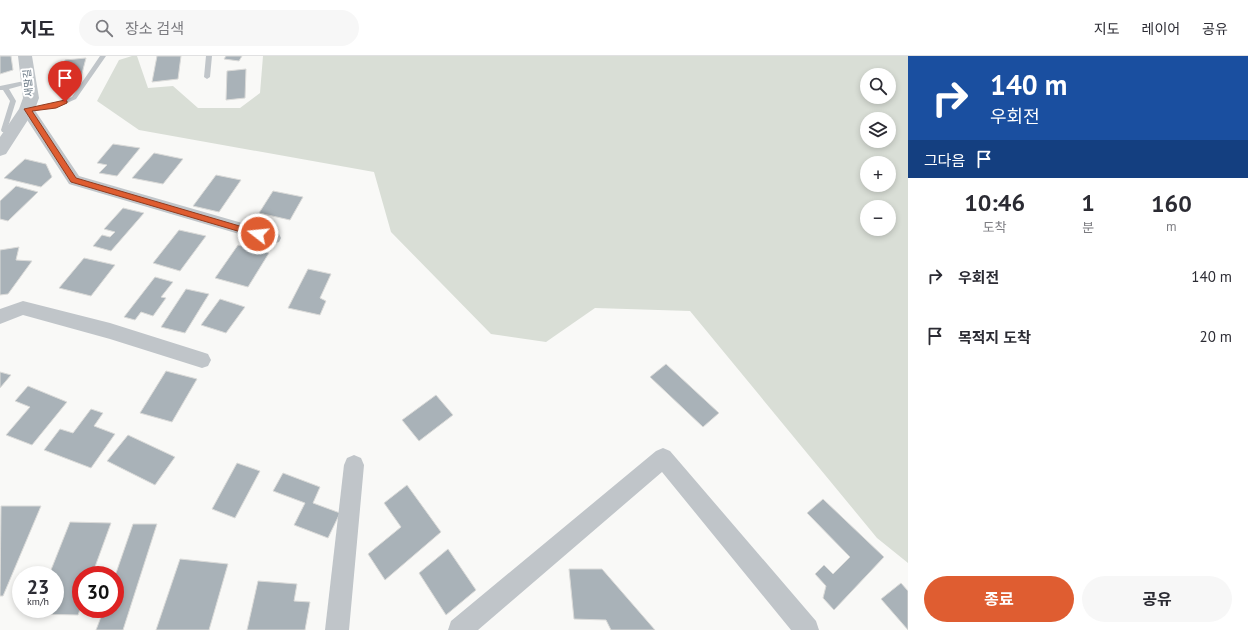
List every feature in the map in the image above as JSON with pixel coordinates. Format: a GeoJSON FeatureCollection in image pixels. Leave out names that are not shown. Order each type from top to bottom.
{"type":"FeatureCollection","features":[{"type":"Feature","properties":{"kind":"street","name":"새말길"},"geometry":{"type":"LineString","coordinates":[[0,150],[27,109],[31,98],[25,56]]}},
{"type":"Feature","properties":{"kind":"street"},"geometry":{"type":"LineString","coordinates":[[27,109],[74,180],[273,238]]}},
{"type":"Feature","properties":{"kind":"street"},"geometry":{"type":"LineString","coordinates":[[0,317],[23,308],[110,331],[202,360]]}},
{"type":"Feature","properties":{"kind":"street"},"geometry":{"type":"LineString","coordinates":[[460,630],[663,458],[807,630]]}},
{"type":"Feature","properties":{"kind":"street"},"geometry":{"type":"LineString","coordinates":[[337,630],[354,465]]}},
{"type":"Feature","properties":{"kind":"lane"},"geometry":{"type":"LineString","coordinates":[[27,109],[56,106],[74,98],[103,56]]}},
{"type":"Feature","properties":{"kind":"lane"},"geometry":{"type":"LineString","coordinates":[[207,78],[209,56]]}},
{"type":"Feature","properties":{"kind":"lane"},"geometry":{"type":"LineString","coordinates":[[4,130],[13,101],[3,88],[29,82]]}},
{"type":"Feature","properties":{"kind":"shaded area"},"geometry":{"type":"Polygon","coordinates":[[[132,56],[137,56],[148,88],[173,86],[198,108],[240,108],[260,93],[263,56],[908,56],[908,563],[877,538],[690,311],[595,308],[546,342],[491,334],[391,232],[374,172],[139,130],[97,101],[119,60],[132,56]]]}},
{"type":"Feature","properties":{"kind":"building"},"geometry":{"type":"Polygon","coordinates":[[[0,56],[11,56],[13,70],[0,74],[0,56]]]}},
{"type":"Feature","properties":{"kind":"building"},"geometry":{"type":"Polygon","coordinates":[[[157,56],[181,56],[178,79],[152,82],[157,56]]]}},
{"type":"Feature","properties":{"kind":"building"},"geometry":{"type":"Polygon","coordinates":[[[226,56],[242,56],[239,61],[224,59],[226,56]]]}},
{"type":"Feature","properties":{"kind":"building"},"geometry":{"type":"Polygon","coordinates":[[[86,58],[78,89],[57,92],[65,60],[86,58]]]}},
{"type":"Feature","properties":{"kind":"building"},"geometry":{"type":"Polygon","coordinates":[[[246,69],[245,98],[226,100],[227,71],[246,69]]]}},
{"type":"Feature","properties":{"kind":"building"},"geometry":{"type":"Polygon","coordinates":[[[113,144],[140,148],[117,176],[99,173],[107,165],[97,163],[113,144]]]}},
{"type":"Feature","properties":{"kind":"building"},"geometry":{"type":"Polygon","coordinates":[[[154,153],[183,159],[163,184],[132,178],[154,153]]]}},
{"type":"Feature","properties":{"kind":"building"},"geometry":{"type":"Polygon","coordinates":[[[25,159],[46,164],[52,177],[41,187],[4,178],[25,159]]]}},
{"type":"Feature","properties":{"kind":"building"},"geometry":{"type":"Polygon","coordinates":[[[216,175],[241,180],[219,212],[193,206],[216,175]]]}},
{"type":"Feature","properties":{"kind":"building"},"geometry":{"type":"Polygon","coordinates":[[[16,186],[38,192],[8,221],[0,219],[0,201],[16,186]]]}},
{"type":"Feature","properties":{"kind":"building"},"geometry":{"type":"Polygon","coordinates":[[[273,191],[303,197],[290,220],[259,213],[273,191]]]}},
{"type":"Feature","properties":{"kind":"building"},"geometry":{"type":"Polygon","coordinates":[[[123,208],[144,213],[111,251],[93,246],[102,235],[110,237],[115,232],[104,229],[123,208]]]}},
{"type":"Feature","properties":{"kind":"building"},"geometry":{"type":"Polygon","coordinates":[[[179,230],[206,236],[180,271],[153,263],[179,230]]]}},
{"type":"Feature","properties":{"kind":"building"},"geometry":{"type":"Polygon","coordinates":[[[238,245],[269,253],[248,287],[215,278],[238,245]]]}},
{"type":"Feature","properties":{"kind":"building"},"geometry":{"type":"Polygon","coordinates":[[[19,247],[16,260],[32,261],[8,294],[0,295],[0,250],[19,247]]]}},
{"type":"Feature","properties":{"kind":"building"},"geometry":{"type":"Polygon","coordinates":[[[84,258],[115,265],[91,296],[59,288],[84,258]]]}},
{"type":"Feature","properties":{"kind":"building"},"geometry":{"type":"Polygon","coordinates":[[[308,269],[331,274],[320,298],[326,301],[320,315],[288,308],[308,269]]]}},
{"type":"Feature","properties":{"kind":"building"},"geometry":{"type":"Polygon","coordinates":[[[155,277],[173,282],[161,297],[166,298],[153,316],[141,312],[135,320],[124,317],[155,277]]]}},
{"type":"Feature","properties":{"kind":"building"},"geometry":{"type":"Polygon","coordinates":[[[186,289],[209,294],[185,333],[161,327],[186,289]]]}},
{"type":"Feature","properties":{"kind":"building"},"geometry":{"type":"Polygon","coordinates":[[[220,299],[245,307],[226,333],[201,325],[220,299]]]}},
{"type":"Feature","properties":{"kind":"building"},"geometry":{"type":"Polygon","coordinates":[[[666,364],[719,413],[703,427],[650,377],[666,364]]]}},
{"type":"Feature","properties":{"kind":"building"},"geometry":{"type":"Polygon","coordinates":[[[166,371],[197,379],[172,422],[140,413],[166,371]]]}},
{"type":"Feature","properties":{"kind":"building"},"geometry":{"type":"Polygon","coordinates":[[[0,372],[11,375],[0,388],[0,372]]]}},
{"type":"Feature","properties":{"kind":"building"},"geometry":{"type":"Polygon","coordinates":[[[28,386],[67,402],[32,445],[6,435],[30,407],[15,401],[28,386]]]}},
{"type":"Feature","properties":{"kind":"building"},"geometry":{"type":"Polygon","coordinates":[[[436,395],[453,415],[419,441],[402,420],[436,395]]]}},
{"type":"Feature","properties":{"kind":"building"},"geometry":{"type":"Polygon","coordinates":[[[91,409],[103,413],[94,426],[115,434],[91,468],[44,450],[60,429],[73,433],[91,409]]]}},
{"type":"Feature","properties":{"kind":"building"},"geometry":{"type":"Polygon","coordinates":[[[128,435],[175,457],[155,485],[107,461],[128,435]]]}},
{"type":"Feature","properties":{"kind":"building"},"geometry":{"type":"Polygon","coordinates":[[[237,463],[260,471],[235,518],[212,509],[237,463]]]}},
{"type":"Feature","properties":{"kind":"building"},"geometry":{"type":"Polygon","coordinates":[[[283,473],[320,487],[313,503],[340,513],[328,538],[294,525],[305,503],[273,491],[283,473]]]}},
{"type":"Feature","properties":{"kind":"building"},"geometry":{"type":"Polygon","coordinates":[[[407,485],[441,532],[385,580],[368,554],[401,527],[384,503],[407,485]]]}},
{"type":"Feature","properties":{"kind":"building"},"geometry":{"type":"Polygon","coordinates":[[[823,499],[884,557],[834,610],[823,598],[826,586],[815,574],[824,565],[833,574],[850,557],[807,513],[823,499]]]}},
{"type":"Feature","properties":{"kind":"building"},"geometry":{"type":"Polygon","coordinates":[[[1,506],[41,506],[16,566],[12,566],[12,575],[3,596],[0,596],[1,506]]]}},
{"type":"Feature","properties":{"kind":"building"},"geometry":{"type":"Polygon","coordinates":[[[70,522],[111,523],[95,566],[72,566],[72,615],[64,615],[64,566],[53,566],[70,522]]]}},
{"type":"Feature","properties":{"kind":"building"},"geometry":{"type":"Polygon","coordinates":[[[133,524],[157,524],[123,630],[96,630],[101,618],[124,618],[124,566],[118,566],[133,524]]]}},
{"type":"Feature","properties":{"kind":"building"},"geometry":{"type":"Polygon","coordinates":[[[448,549],[476,590],[446,615],[419,573],[448,549]]]}},
{"type":"Feature","properties":{"kind":"building"},"geometry":{"type":"Polygon","coordinates":[[[180,559],[228,564],[209,630],[156,630],[180,559]]]}},
{"type":"Feature","properties":{"kind":"building"},"geometry":{"type":"Polygon","coordinates":[[[569,569],[602,569],[655,630],[611,630],[606,620],[574,619],[569,569]]]}},
{"type":"Feature","properties":{"kind":"building"},"geometry":{"type":"Polygon","coordinates":[[[258,581],[297,584],[294,601],[310,602],[305,630],[247,630],[258,581]]]}},
{"type":"Feature","properties":{"kind":"building"},"geometry":{"type":"Polygon","coordinates":[[[901,583],[908,591],[908,630],[881,599],[901,583]]]}},
{"type":"Feature","properties":{"kind":"route"},"geometry":{"type":"LineString","coordinates":[[65,102],[56,106],[27,109],[74,180],[258,234]]}}]}
